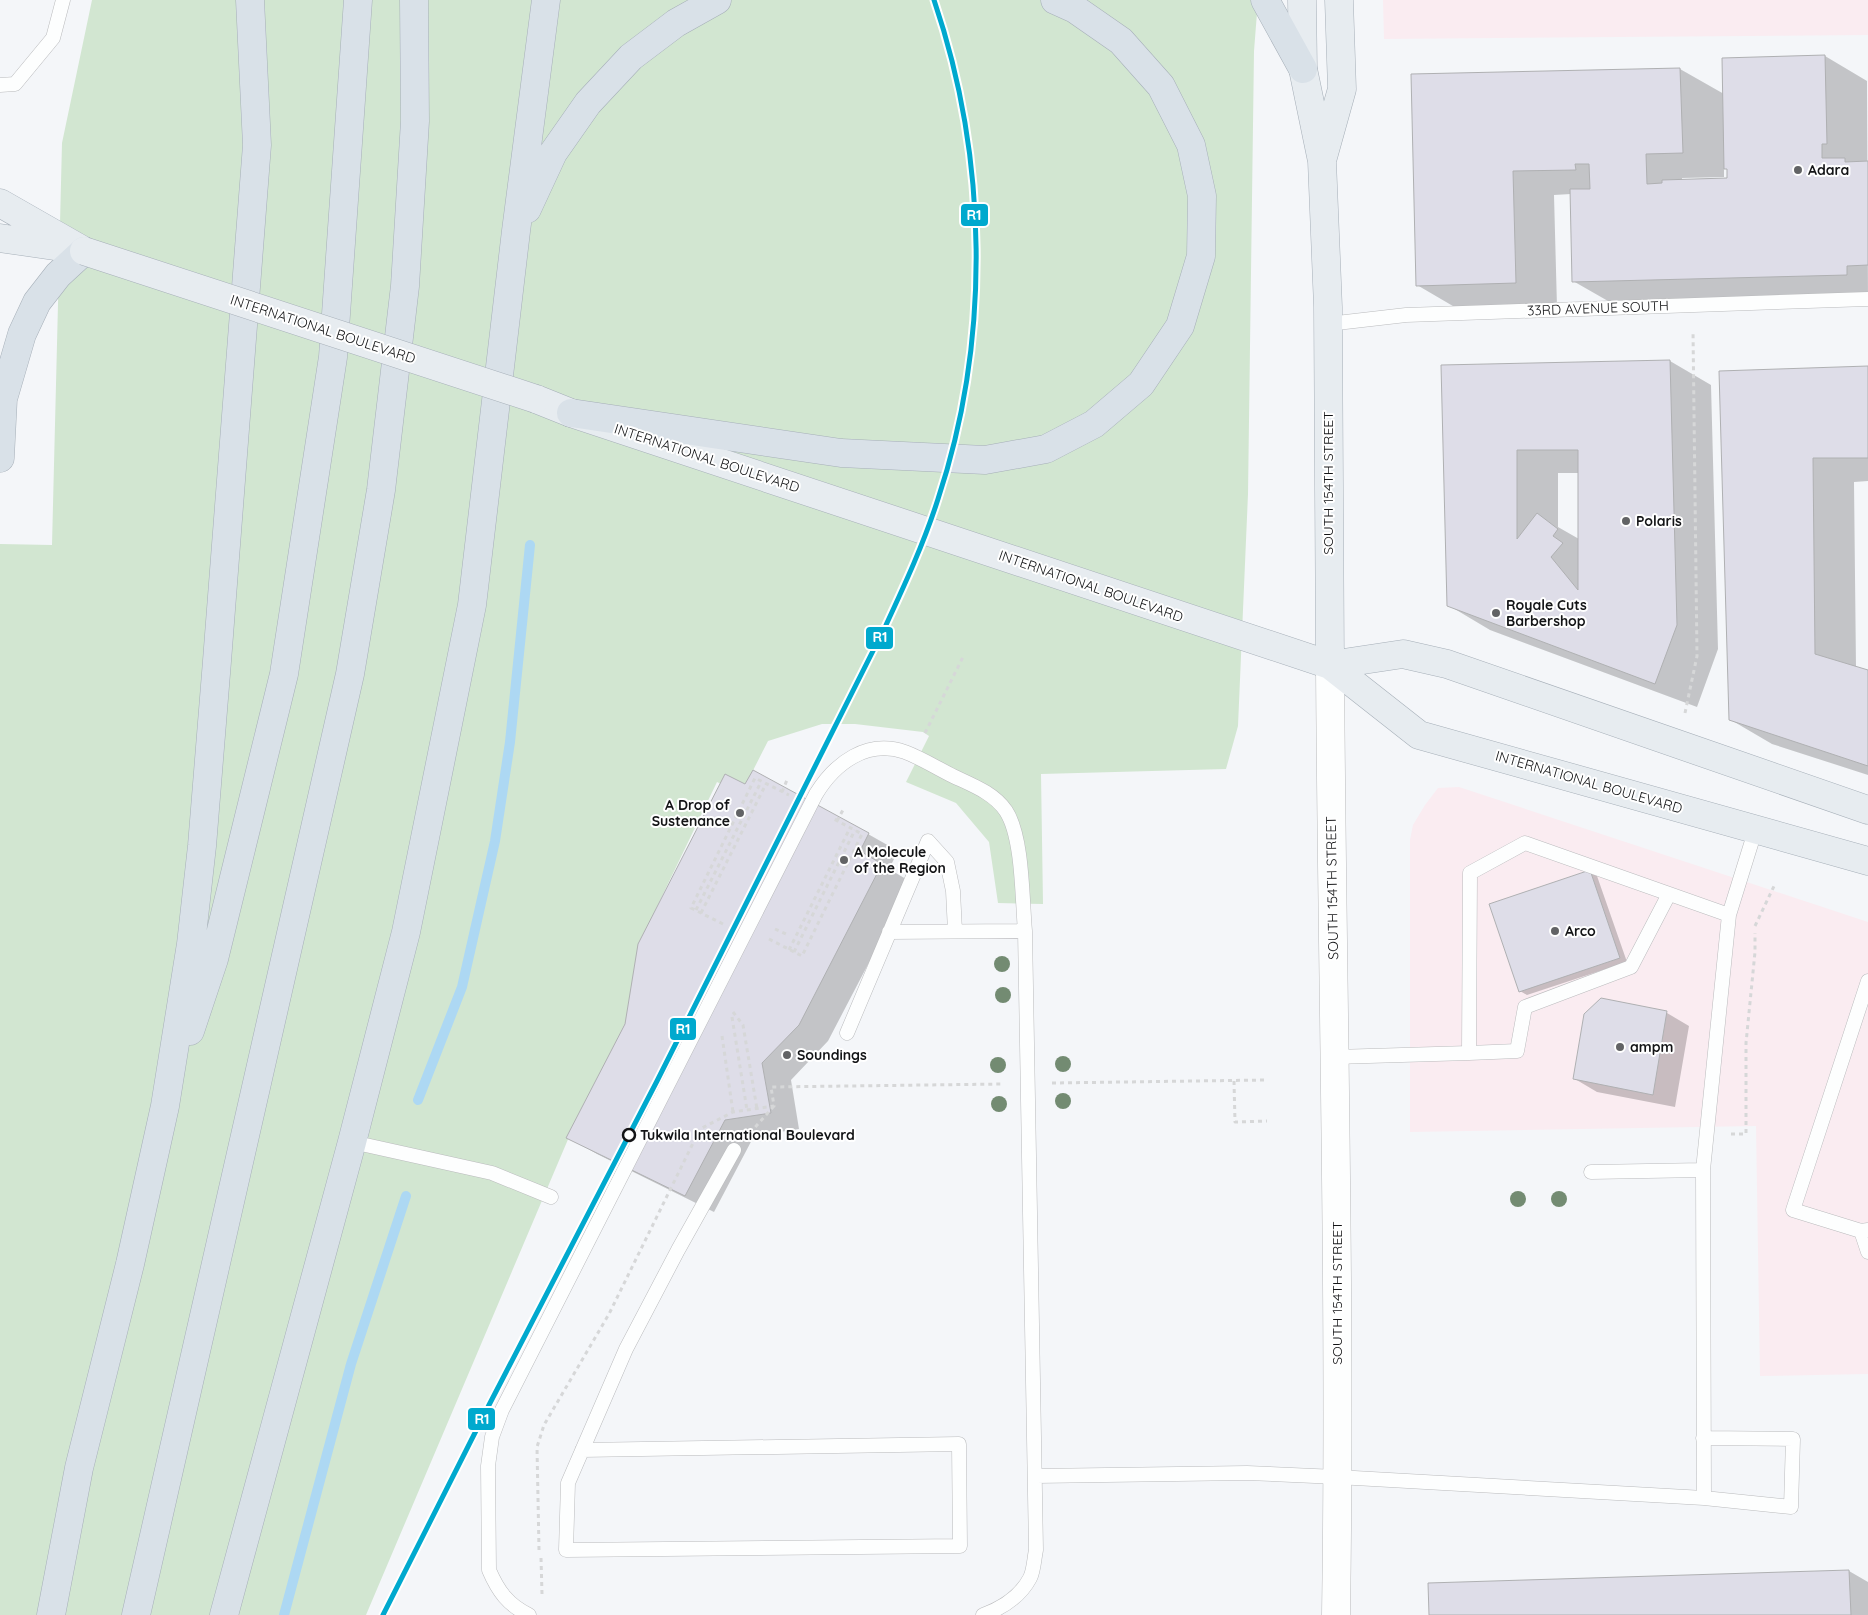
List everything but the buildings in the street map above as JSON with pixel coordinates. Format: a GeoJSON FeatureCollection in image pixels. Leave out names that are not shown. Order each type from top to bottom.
{"type":"FeatureCollection","features":[{"type":"Feature","properties":{"kind":"highway"},"geometry":{"type":"LineString","coordinates":[[51,1615],[79,1468],[130,1264],[165,1106],[191,944],[202,846],[257,145],[250,0]]}},
{"type":"Feature","properties":{"kind":"highway"},"geometry":{"type":"LineString","coordinates":[[165,1106],[214,959],[284,674],[333,357],[358,0]]}},
{"type":"Feature","properties":{"kind":"highway"},"geometry":{"type":"LineString","coordinates":[[136,1615],[350,674],[381,490],[405,286],[415,121],[414,0]]}},
{"type":"Feature","properties":{"kind":"highway"},"geometry":{"type":"LineString","coordinates":[[224,1615],[352,1142],[406,932],[472,605],[516,231],[546,0]]}},
{"type":"Feature","properties":{"kind":"highway"},"geometry":{"type":"LineString","coordinates":[[516,231],[553,154],[588,103],[631,57],[676,23],[717,0]]}},
{"type":"Feature","properties":{"kind":"highway"},"geometry":{"type":"LineString","coordinates":[[571,413],[841,452],[984,460],[1046,449],[1094,424],[1141,384],[1180,326],[1201,256],[1202,196],[1191,145],[1161,86],[1121,41],[1075,9],[1055,0]]}},
{"type":"Feature","properties":{"kind":"highway"},"geometry":{"type":"LineString","coordinates":[[1265,0],[1303,69]]}},
{"type":"Feature","properties":{"kind":"highway"},"geometry":{"type":"LineString","coordinates":[[0,458],[2,396],[19,344],[38,302],[58,275],[84,251]]}},
{"type":"Feature","properties":{"kind":"main road","name":"SOUTH 154TH STREET"},"geometry":{"type":"LineString","coordinates":[[1302,0],[1303,69],[1322,161],[1328,324],[1330,666]]}},
{"type":"Feature","properties":{"kind":"main road","name":"SOUTH 154TH STREET"},"geometry":{"type":"LineString","coordinates":[[1322,161],[1342,89],[1339,0]]}},
{"type":"Feature","properties":{"kind":"main road","name":"INTERNATIONAL BOULEVARD"},"geometry":{"type":"LineString","coordinates":[[0,203],[84,251]]}},
{"type":"Feature","properties":{"kind":"main road","name":"INTERNATIONAL BOULEVARD"},"geometry":{"type":"LineString","coordinates":[[0,238],[84,251],[526,396],[571,413],[1330,666],[1419,735],[1756,828],[1868,861]]}},
{"type":"Feature","properties":{"kind":"main road","name":"INTERNATIONAL BOULEVARD"},"geometry":{"type":"LineString","coordinates":[[1330,666],[1404,654],[1447,664],[1868,810]]}},
{"type":"Feature","properties":{"kind":"street","name":"SOUTH 154TH STREET"},"geometry":{"type":"LineString","coordinates":[[1330,666],[1335,1057],[1336,1615]]}},
{"type":"Feature","properties":{"kind":"lane"},"geometry":{"type":"LineString","coordinates":[[0,85],[15,84],[53,38],[62,0]]}},
{"type":"Feature","properties":{"kind":"lane","name":"33RD AVENUE SOUTH"},"geometry":{"type":"LineString","coordinates":[[1328,324],[1406,314],[1868,299]]}},
{"type":"Feature","properties":{"kind":"lane"},"geometry":{"type":"LineString","coordinates":[[529,1615],[518,1610],[505,1599],[496,1586],[489,1570],[488,1466],[492,1437],[502,1410],[825,778],[853,756],[869,751],[887,750],[905,752],[993,796],[1006,811],[1015,828],[1018,847],[1025,931],[1036,1550],[1031,1577],[1022,1590],[997,1610],[983,1615]]}},
{"type":"Feature","properties":{"kind":"lane"},"geometry":{"type":"LineString","coordinates":[[1704,1498],[1703,1170],[1729,915],[1756,828]]}},
{"type":"Feature","properties":{"kind":"lane"},"geometry":{"type":"LineString","coordinates":[[847,1033],[928,841],[947,862],[953,891],[955,931]]}},
{"type":"Feature","properties":{"kind":"lane"},"geometry":{"type":"LineString","coordinates":[[1469,1053],[1470,874],[1525,844],[1729,915]]}},
{"type":"Feature","properties":{"kind":"lane"},"geometry":{"type":"LineString","coordinates":[[1335,1057],[1517,1051],[1525,1006],[1631,967],[1670,894]]}},
{"type":"Feature","properties":{"kind":"lane"},"geometry":{"type":"LineString","coordinates":[[889,932],[1025,931]]}},
{"type":"Feature","properties":{"kind":"lane"},"geometry":{"type":"LineString","coordinates":[[1867,988],[1794,1210],[1864,1231],[1868,1252]]}},
{"type":"Feature","properties":{"kind":"lane"},"geometry":{"type":"LineString","coordinates":[[352,1142],[492,1173],[551,1197]]}},
{"type":"Feature","properties":{"kind":"lane"},"geometry":{"type":"LineString","coordinates":[[582,1450],[959,1444],[960,1546],[566,1550],[568,1482],[626,1349],[678,1250],[734,1150]]}},
{"type":"Feature","properties":{"kind":"lane"},"geometry":{"type":"LineString","coordinates":[[1591,1172],[1703,1170]]}},
{"type":"Feature","properties":{"kind":"lane"},"geometry":{"type":"LineString","coordinates":[[1036,1476],[1247,1473],[1337,1476],[1704,1498],[1790,1507],[1793,1439],[1703,1438]]}},
{"type":"Feature","properties":{"kind":"path"},"geometry":{"type":"LineString","coordinates":[[1685,714],[1697,656],[1692,305]]}},
{"type":"Feature","properties":{"kind":"path"},"geometry":{"type":"LineString","coordinates":[[922,737],[964,655]]}},
{"type":"Feature","properties":{"kind":"path"},"geometry":{"type":"LineString","coordinates":[[727,926],[691,908],[755,778]]}},
{"type":"Feature","properties":{"kind":"path"},"geometry":{"type":"LineString","coordinates":[[696,910],[761,782]]}},
{"type":"Feature","properties":{"kind":"path"},"geometry":{"type":"LineString","coordinates":[[701,913],[766,784]]}},
{"type":"Feature","properties":{"kind":"path"},"geometry":{"type":"LineString","coordinates":[[789,950],[850,828]]}},
{"type":"Feature","properties":{"kind":"path"},"geometry":{"type":"LineString","coordinates":[[794,952],[855,830]]}},
{"type":"Feature","properties":{"kind":"path"},"geometry":{"type":"LineString","coordinates":[[764,937],[802,956],[862,834]]}},
{"type":"Feature","properties":{"kind":"path"},"geometry":{"type":"LineString","coordinates":[[1707,1134],[1746,1134],[1746,1043],[1755,952],[1754,928],[1759,914],[1775,884]]}},
{"type":"Feature","properties":{"kind":"path"},"geometry":{"type":"LineString","coordinates":[[743,1025],[757,1109]]}},
{"type":"Feature","properties":{"kind":"path"},"geometry":{"type":"LineString","coordinates":[[733,1026],[747,1110]]}},
{"type":"Feature","properties":{"kind":"path"},"geometry":{"type":"LineString","coordinates":[[720,1028],[733,1112],[774,1106]]}},
{"type":"Feature","properties":{"kind":"path"},"geometry":{"type":"LineString","coordinates":[[1050,1083],[1266,1080]]}},
{"type":"Feature","properties":{"kind":"path"},"geometry":{"type":"LineString","coordinates":[[1234,1081],[1235,1122],[1266,1121]]}},
{"type":"Feature","properties":{"kind":"path"},"geometry":{"type":"LineString","coordinates":[[774,1106],[771,1087],[1006,1084]]}},
{"type":"Feature","properties":{"kind":"path"},"geometry":{"type":"LineString","coordinates":[[734,1150],[774,1106]]}},
{"type":"Feature","properties":{"kind":"shaded area"},"geometry":{"type":"Polygon","coordinates":[[[1383,0],[1868,0],[1868,35],[1384,39],[1383,0]]]}},
{"type":"Feature","properties":{"kind":"shaded area"},"geometry":{"type":"Polygon","coordinates":[[[1459,787],[1868,922],[1868,1374],[1760,1376],[1756,1126],[1410,1132],[1410,840],[1413,825],[1438,788],[1459,787]]]}},
{"type":"Feature","properties":{"kind":"green space"},"geometry":{"type":"Polygon","coordinates":[[[92,0],[1258,0],[1254,51],[1248,494],[1238,726],[1226,769],[1041,774],[1043,904],[998,903],[989,842],[956,803],[906,782],[929,736],[923,732],[855,724],[822,724],[768,741],[741,794],[717,782],[639,944],[626,1021],[569,1137],[366,1615],[0,1615],[0,544],[52,545],[62,143],[92,0]]]}},
{"type":"Feature","properties":{"kind":"waterway"},"geometry":{"type":"LineString","coordinates":[[418,1100],[462,987],[495,841],[510,742],[530,545]]}},
{"type":"Feature","properties":{"kind":"waterway"},"geometry":{"type":"LineString","coordinates":[[284,1615],[351,1364],[406,1196]]}},
{"type":"Feature","properties":{"kind":"transit line","name":"R1"},"geometry":{"type":"LineString","coordinates":[[383,1615],[489,1405],[657,1081],[886,625],[933,515],[955,438],[967,376],[974,313],[976,249],[973,186],[965,123],[952,61],[934,0]]}},
{"type":"Feature","properties":{"kind":"place","name":"Adara"},"geometry":{"type":"Point","coordinates":[1798,170]}},
{"type":"Feature","properties":{"kind":"place","name":"Polaris"},"geometry":{"type":"Point","coordinates":[1626,521]}},
{"type":"Feature","properties":{"kind":"place","name":"Royale Cuts Barbershop"},"geometry":{"type":"Point","coordinates":[1496,613]}},
{"type":"Feature","properties":{"kind":"place","name":"A Drop of Sustenance"},"geometry":{"type":"Point","coordinates":[740,813]}},
{"type":"Feature","properties":{"kind":"place","name":"A Molecule of the Region"},"geometry":{"type":"Point","coordinates":[844,860]}},
{"type":"Feature","properties":{"kind":"place","name":"Arco"},"geometry":{"type":"Point","coordinates":[1555,931]}},
{"type":"Feature","properties":{"kind":"place","name":"ampm"},"geometry":{"type":"Point","coordinates":[1620,1047]}},
{"type":"Feature","properties":{"kind":"place","name":"Soundings"},"geometry":{"type":"Point","coordinates":[787,1055]}},
{"type":"Feature","properties":{"kind":"place","name":"Tukwila International Boulevard"},"geometry":{"type":"Point","coordinates":[629,1135]}}]}
